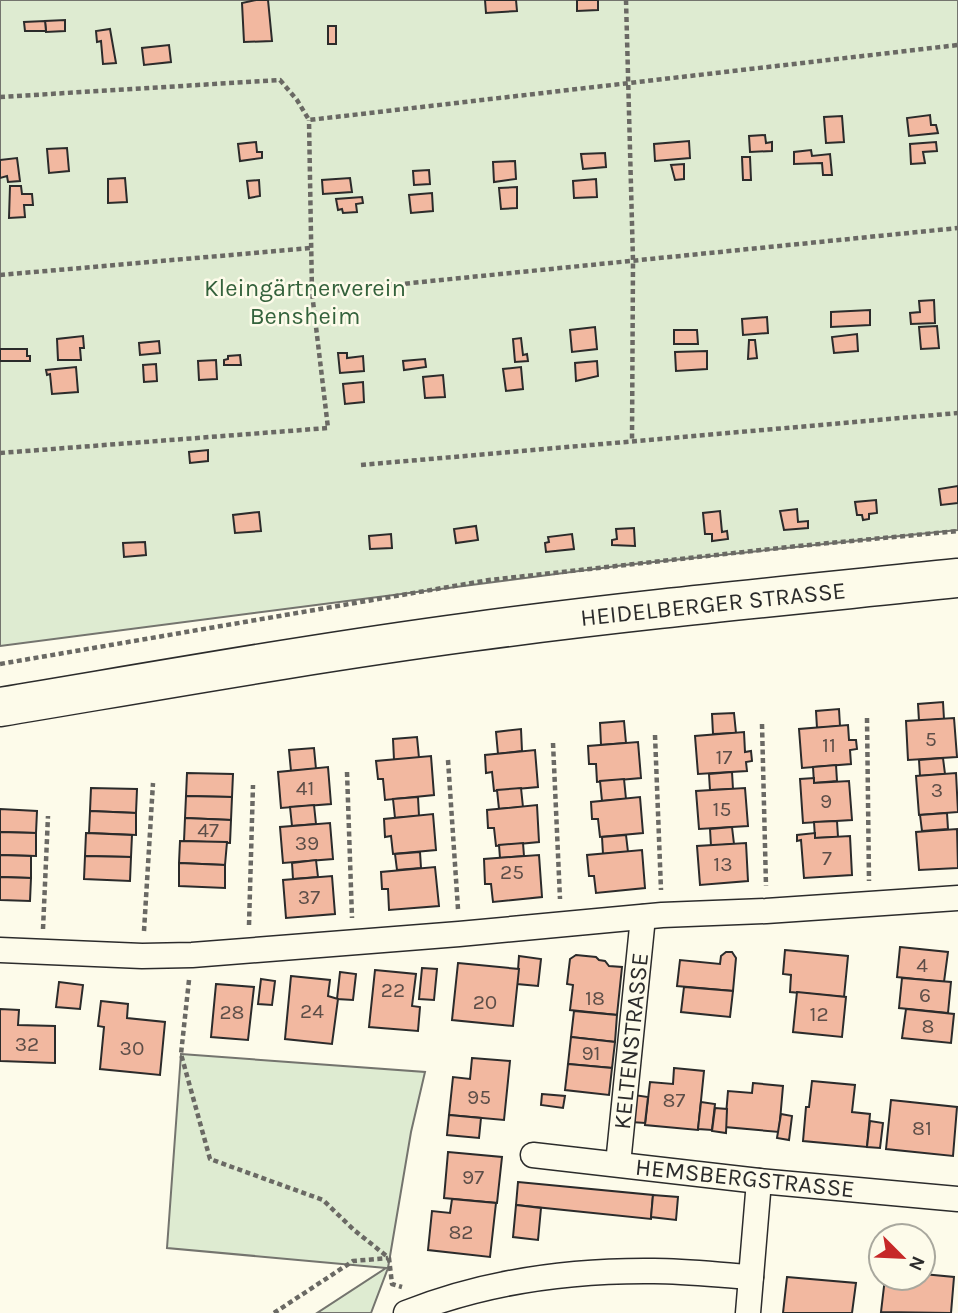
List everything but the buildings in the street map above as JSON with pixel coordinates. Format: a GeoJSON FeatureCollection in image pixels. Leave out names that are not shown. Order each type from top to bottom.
{"type":"FeatureCollection","features":[{"type":"Feature","properties":{"kind":"main road","name":"HEIDELBERGER STRASSE"},"geometry":{"type":"LineString","coordinates":[[0,707],[469,632],[711,603],[958,578]]}},
{"type":"Feature","properties":{"kind":"street","name":"KELTENSTRASSE"},"geometry":{"type":"LineString","coordinates":[[0,950],[142,956],[192,955],[652,916],[958,898]]}},
{"type":"Feature","properties":{"kind":"street","name":"KELTENSTRASSE"},"geometry":{"type":"LineString","coordinates":[[618,1164],[652,916]]}},
{"type":"Feature","properties":{"kind":"street","name":"HEMSBERGSTRASSE"},"geometry":{"type":"LineString","coordinates":[[533,1155],[759,1181],[958,1199]]}},
{"type":"Feature","properties":{"kind":"street"},"geometry":{"type":"LineString","coordinates":[[748,1313],[759,1181]]}},
{"type":"Feature","properties":{"kind":"street"},"geometry":{"type":"LineString","coordinates":[[406,1313],[440,1299],[513,1281],[571,1275],[654,1271],[751,1278]]}},
{"type":"Feature","properties":{"kind":"path"},"geometry":{"type":"LineString","coordinates":[[626,0],[634,261],[632,440]]}},
{"type":"Feature","properties":{"kind":"path"},"geometry":{"type":"LineString","coordinates":[[309,120],[958,45]]}},
{"type":"Feature","properties":{"kind":"path"},"geometry":{"type":"LineString","coordinates":[[0,97],[280,80],[309,120],[312,293],[328,428],[0,453]]}},
{"type":"Feature","properties":{"kind":"path"},"geometry":{"type":"LineString","coordinates":[[312,293],[958,228]]}},
{"type":"Feature","properties":{"kind":"path"},"geometry":{"type":"LineString","coordinates":[[0,275],[311,248]]}},
{"type":"Feature","properties":{"kind":"path"},"geometry":{"type":"LineString","coordinates":[[361,465],[958,413]]}},
{"type":"Feature","properties":{"kind":"path"},"geometry":{"type":"LineString","coordinates":[[0,664],[489,580],[798,545],[958,531]]}},
{"type":"Feature","properties":{"kind":"path"},"geometry":{"type":"LineString","coordinates":[[867,718],[870,903]]}},
{"type":"Feature","properties":{"kind":"path"},"geometry":{"type":"LineString","coordinates":[[762,724],[766,911]]}},
{"type":"Feature","properties":{"kind":"path"},"geometry":{"type":"LineString","coordinates":[[652,916],[655,735]]}},
{"type":"Feature","properties":{"kind":"path"},"geometry":{"type":"LineString","coordinates":[[553,743],[561,925]]}},
{"type":"Feature","properties":{"kind":"path"},"geometry":{"type":"LineString","coordinates":[[448,761],[459,934]]}},
{"type":"Feature","properties":{"kind":"path"},"geometry":{"type":"LineString","coordinates":[[347,772],[353,943]]}},
{"type":"Feature","properties":{"kind":"path"},"geometry":{"type":"LineString","coordinates":[[142,956],[153,783]]}},
{"type":"Feature","properties":{"kind":"path"},"geometry":{"type":"LineString","coordinates":[[248,950],[253,785]]}},
{"type":"Feature","properties":{"kind":"path"},"geometry":{"type":"LineString","coordinates":[[42,951],[47,816]]}},
{"type":"Feature","properties":{"kind":"path"},"geometry":{"type":"LineString","coordinates":[[192,955],[181,1054],[210,1160],[323,1200],[389,1258],[392,1284],[440,1299]]}},
{"type":"Feature","properties":{"kind":"path"},"geometry":{"type":"LineString","coordinates":[[274,1313],[353,1261],[389,1258]]}},
{"type":"Feature","properties":{"kind":"green space","name":"Kleingärtnerverein Bensheim"},"geometry":{"type":"Polygon","coordinates":[[[0,0],[958,0],[958,530],[625,565],[0,646],[0,0]]]}},
{"type":"Feature","properties":{"kind":"green space"},"geometry":{"type":"Polygon","coordinates":[[[181,1054],[425,1072],[411,1132],[388,1268],[371,1313],[317,1313],[386,1268],[167,1248],[181,1054]]]}}]}
